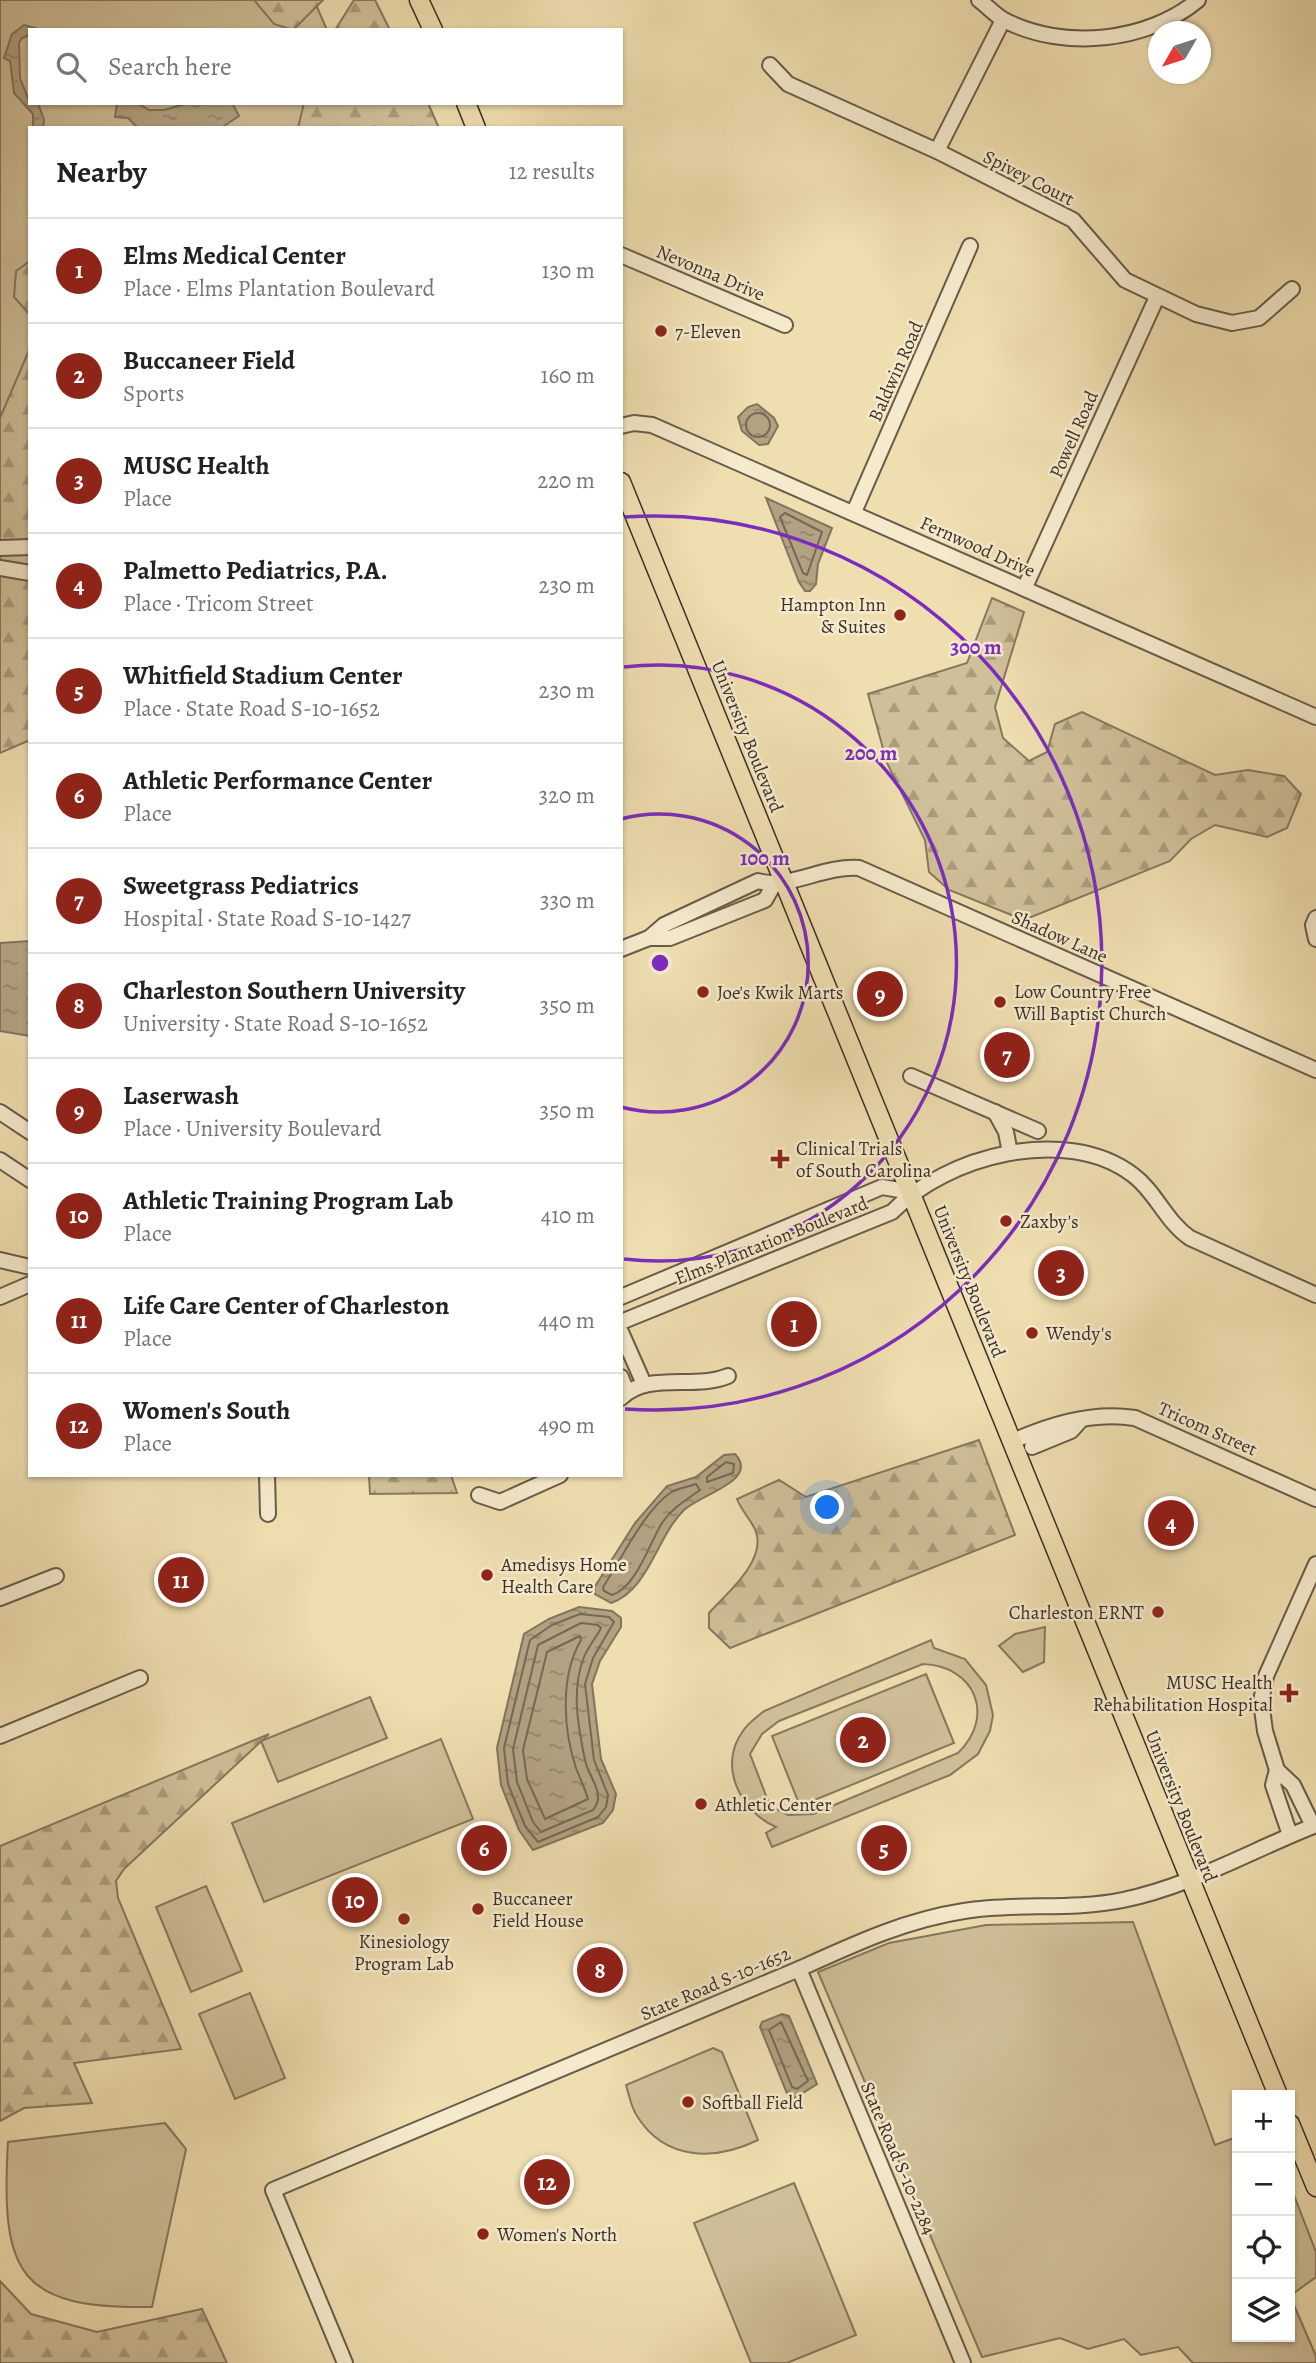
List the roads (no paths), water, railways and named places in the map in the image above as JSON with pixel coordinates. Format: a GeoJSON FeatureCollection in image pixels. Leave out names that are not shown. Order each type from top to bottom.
{"type":"FeatureCollection","features":[{"type":"Feature","properties":{"kind":"main road"},"geometry":{"type":"LineString","coordinates":[[419,0],[432,28]]}},
{"type":"Feature","properties":{"kind":"main road"},"geometry":{"type":"LineString","coordinates":[[467,105],[475,126]]}},
{"type":"Feature","properties":{"kind":"main road","name":"University Boulevard"},"geometry":{"type":"LineString","coordinates":[[623,487],[779,884],[911,1192],[1276,2090]]}},
{"type":"Feature","properties":{"kind":"main road"},"geometry":{"type":"LineString","coordinates":[[1295,2136],[1316,2187]]}},
{"type":"Feature","properties":{"kind":"street"},"geometry":{"type":"LineString","coordinates":[[979,0],[1003,20],[1037,32],[1076,38],[1140,32],[1184,11],[1198,0]]}},
{"type":"Feature","properties":{"kind":"street"},"geometry":{"type":"LineString","coordinates":[[937,151],[1003,20]]}},
{"type":"Feature","properties":{"kind":"street","name":"Spivey Court"},"geometry":{"type":"LineString","coordinates":[[770,65],[788,84],[937,151],[1073,220],[1125,280],[1196,314],[1232,323],[1259,318],[1292,289]]}},
{"type":"Feature","properties":{"kind":"street","name":"Baldwin Road"},"geometry":{"type":"LineString","coordinates":[[854,512],[971,246]]}},
{"type":"Feature","properties":{"kind":"street","name":"Nevonna Drive"},"geometry":{"type":"LineString","coordinates":[[623,256],[785,325]]}},
{"type":"Feature","properties":{"kind":"street","name":"Powell Road"},"geometry":{"type":"LineString","coordinates":[[1025,587],[1157,297]]}},
{"type":"Feature","properties":{"kind":"street","name":"Fernwood Drive"},"geometry":{"type":"LineString","coordinates":[[623,426],[634,423],[652,425],[1316,717]]}},
{"type":"Feature","properties":{"kind":"street"},"geometry":{"type":"LineString","coordinates":[[0,548],[28,547]]}},
{"type":"Feature","properties":{"kind":"street"},"geometry":{"type":"LineString","coordinates":[[0,568],[28,573]]}},
{"type":"Feature","properties":{"kind":"street","name":"Shadow Lane"},"geometry":{"type":"LineString","coordinates":[[779,884],[839,867],[871,872],[1316,1070]]}},
{"type":"Feature","properties":{"kind":"street"},"geometry":{"type":"LineString","coordinates":[[623,948],[649,938],[670,938],[765,900],[779,884]]}},
{"type":"Feature","properties":{"kind":"street"},"geometry":{"type":"LineString","coordinates":[[1316,918],[1313,925],[1316,939]]}},
{"type":"Feature","properties":{"kind":"street"},"geometry":{"type":"LineString","coordinates":[[911,1076],[1038,1131]]}},
{"type":"Feature","properties":{"kind":"street"},"geometry":{"type":"LineString","coordinates":[[994,1111],[1006,1132],[1010,1153]]}},
{"type":"Feature","properties":{"kind":"street"},"geometry":{"type":"LineString","coordinates":[[0,1112],[28,1131]]}},
{"type":"Feature","properties":{"kind":"street"},"geometry":{"type":"LineString","coordinates":[[911,1192],[972,1165],[1010,1153],[1031,1149],[1068,1150],[1126,1171],[1144,1185],[1179,1230],[1190,1238],[1316,1295]]}},
{"type":"Feature","properties":{"kind":"street"},"geometry":{"type":"LineString","coordinates":[[0,1159],[28,1179]]}},
{"type":"Feature","properties":{"kind":"street","name":"Elms Plantation Boulevard"},"geometry":{"type":"LineString","coordinates":[[623,1296],[882,1187],[911,1192]]}},
{"type":"Feature","properties":{"kind":"street","name":"Elms Plantation Boulevard"},"geometry":{"type":"LineString","coordinates":[[623,1321],[892,1212],[911,1192]]}},
{"type":"Feature","properties":{"kind":"street"},"geometry":{"type":"LineString","coordinates":[[0,1260],[28,1267]]}},
{"type":"Feature","properties":{"kind":"street"},"geometry":{"type":"LineString","coordinates":[[0,1297],[28,1285]]}},
{"type":"Feature","properties":{"kind":"street"},"geometry":{"type":"LineString","coordinates":[[623,1337],[644,1384]]}},
{"type":"Feature","properties":{"kind":"street"},"geometry":{"type":"LineString","coordinates":[[624,1395],[644,1384],[704,1383],[728,1376]]}},
{"type":"Feature","properties":{"kind":"street","name":"Tricom Street"},"geometry":{"type":"LineString","coordinates":[[1011,1442],[1057,1424],[1113,1415],[1135,1418],[1316,1499]]}},
{"type":"Feature","properties":{"kind":"street","name":"Tricom Street"},"geometry":{"type":"LineString","coordinates":[[1032,1447],[1071,1431],[1080,1421]]}},
{"type":"Feature","properties":{"kind":"street"},"geometry":{"type":"LineString","coordinates":[[267,1477],[268,1514]]}},
{"type":"Feature","properties":{"kind":"street"},"geometry":{"type":"LineString","coordinates":[[479,1495],[500,1502],[555,1477]]}},
{"type":"Feature","properties":{"kind":"street"},"geometry":{"type":"LineString","coordinates":[[1315,1825],[1293,1786],[1277,1770],[1265,1731],[1261,1701],[1266,1676],[1316,1564]]}},
{"type":"Feature","properties":{"kind":"street"},"geometry":{"type":"LineString","coordinates":[[0,1598],[56,1576]]}},
{"type":"Feature","properties":{"kind":"street"},"geometry":{"type":"LineString","coordinates":[[0,1736],[140,1678]]}},
{"type":"Feature","properties":{"kind":"street"},"geometry":{"type":"LineString","coordinates":[[1277,1770],[1273,1785],[1290,1835]]}},
{"type":"Feature","properties":{"kind":"street","name":"State Road S-10-1652"},"geometry":{"type":"LineString","coordinates":[[345,2363],[273,2190],[799,1969],[883,1930],[966,1910],[1092,1906],[1171,1888],[1315,1825]]}},
{"type":"Feature","properties":{"kind":"street","name":"State Road S-10-2284"},"geometry":{"type":"LineString","coordinates":[[799,1969],[963,2363]]}},
{"type":"Feature","properties":{"kind":"water"},"geometry":{"type":"Polygon","coordinates":[[[24,25],[35,28],[28,28],[28,36],[19,43],[20,78],[28,105],[39,105],[43,126],[33,126],[33,114],[14,93],[10,61],[4,58],[12,34],[24,25]]]}},
{"type":"Feature","properties":{"kind":"water"},"geometry":{"type":"Polygon","coordinates":[[[117,105],[140,105],[149,110],[164,110],[182,105],[233,105],[239,116],[224,126],[136,126],[128,118],[115,117],[117,105]]]}},
{"type":"Feature","properties":{"kind":"water"},"geometry":{"type":"Polygon","coordinates":[[[757,404],[774,418],[778,426],[768,444],[759,445],[742,431],[738,417],[748,407],[757,404]]]}},
{"type":"Feature","properties":{"kind":"water"},"geometry":{"type":"Polygon","coordinates":[[[766,498],[832,528],[818,564],[816,584],[810,591],[805,591],[799,582],[766,498]]]}},
{"type":"Feature","properties":{"kind":"water"},"geometry":{"type":"Polygon","coordinates":[[[28,941],[28,1036],[0,1031],[0,943],[28,941]]]}},
{"type":"Feature","properties":{"kind":"water"},"geometry":{"type":"Polygon","coordinates":[[[735,1454],[741,1464],[740,1472],[725,1486],[683,1511],[643,1575],[624,1597],[611,1603],[595,1594],[594,1588],[635,1523],[667,1486],[696,1477],[724,1455],[735,1454]]]}},
{"type":"Feature","properties":{"kind":"water"},"geometry":{"type":"Polygon","coordinates":[[[579,1607],[612,1611],[621,1618],[621,1627],[600,1661],[592,1684],[601,1759],[616,1794],[613,1810],[603,1823],[533,1850],[519,1830],[501,1785],[497,1748],[524,1634],[549,1619],[579,1607]]]}},
{"type":"Feature","properties":{"kind":"water"},"geometry":{"type":"Polygon","coordinates":[[[782,2014],[789,2016],[817,2084],[795,2098],[788,2096],[760,2027],[762,2022],[782,2014]]]}},
{"type":"Feature","properties":{"kind":"place","name":"7-Eleven"},"geometry":{"type":"Point","coordinates":[661,331]}},
{"type":"Feature","properties":{"kind":"place","name":"Hampton Inn & Suites"},"geometry":{"type":"Point","coordinates":[900,615]}},
{"type":"Feature","properties":{"kind":"place","name":"Joe's Kwik Marts"},"geometry":{"type":"Point","coordinates":[703,992]}},
{"type":"Feature","properties":{"kind":"place","name":"Laserwash"},"geometry":{"type":"Point","coordinates":[880,994]}},
{"type":"Feature","properties":{"kind":"place","name":"Low Country Free Will Baptist Church"},"geometry":{"type":"Point","coordinates":[1000,1002]}},
{"type":"Feature","properties":{"kind":"place","name":"Sweetgrass Pediatrics"},"geometry":{"type":"Point","coordinates":[1007,1055]}},
{"type":"Feature","properties":{"kind":"place","name":"Clinical Trials of South Carolina"},"geometry":{"type":"Point","coordinates":[780,1159]}},
{"type":"Feature","properties":{"kind":"place","name":"Zaxby's"},"geometry":{"type":"Point","coordinates":[1006,1221]}},
{"type":"Feature","properties":{"kind":"place","name":"MUSC Health"},"geometry":{"type":"Point","coordinates":[1061,1273]}},
{"type":"Feature","properties":{"kind":"place","name":"Elms Medical Center"},"geometry":{"type":"Point","coordinates":[794,1324]}},
{"type":"Feature","properties":{"kind":"place","name":"Wendy's"},"geometry":{"type":"Point","coordinates":[1032,1333]}},
{"type":"Feature","properties":{"kind":"place","name":"Palmetto Pediatrics, P.A."},"geometry":{"type":"Point","coordinates":[1171,1523]}},
{"type":"Feature","properties":{"kind":"place","name":"Amedisys Home Health Care"},"geometry":{"type":"Point","coordinates":[487,1575]}},
{"type":"Feature","properties":{"kind":"place","name":"Life Care Center of Charleston"},"geometry":{"type":"Point","coordinates":[181,1580]}},
{"type":"Feature","properties":{"kind":"place","name":"Charleston ERNT"},"geometry":{"type":"Point","coordinates":[1158,1612]}},
{"type":"Feature","properties":{"kind":"place","name":"MUSC Health Rehabilitation Hospital"},"geometry":{"type":"Point","coordinates":[1289,1693]}},
{"type":"Feature","properties":{"kind":"place","name":"Buccaneer Field"},"geometry":{"type":"Point","coordinates":[863,1740]}},
{"type":"Feature","properties":{"kind":"place","name":"Athletic Center"},"geometry":{"type":"Point","coordinates":[701,1804]}},
{"type":"Feature","properties":{"kind":"place","name":"Athletic Performance Center"},"geometry":{"type":"Point","coordinates":[484,1848]}},
{"type":"Feature","properties":{"kind":"place","name":"Whitfield Stadium Center"},"geometry":{"type":"Point","coordinates":[884,1848]}},
{"type":"Feature","properties":{"kind":"place","name":"Athletic Training Program Lab"},"geometry":{"type":"Point","coordinates":[355,1900]}},
{"type":"Feature","properties":{"kind":"place","name":"Buccaneer Field House"},"geometry":{"type":"Point","coordinates":[478,1909]}},
{"type":"Feature","properties":{"kind":"place","name":"Kinesiology Program Lab"},"geometry":{"type":"Point","coordinates":[404,1919]}},
{"type":"Feature","properties":{"kind":"place","name":"Charleston Southern University"},"geometry":{"type":"Point","coordinates":[600,1970]}},
{"type":"Feature","properties":{"kind":"place","name":"Softball Field"},"geometry":{"type":"Point","coordinates":[688,2102]}},
{"type":"Feature","properties":{"kind":"place","name":"Women's South"},"geometry":{"type":"Point","coordinates":[547,2182]}},
{"type":"Feature","properties":{"kind":"place","name":"Women's North"},"geometry":{"type":"Point","coordinates":[483,2234]}}]}
